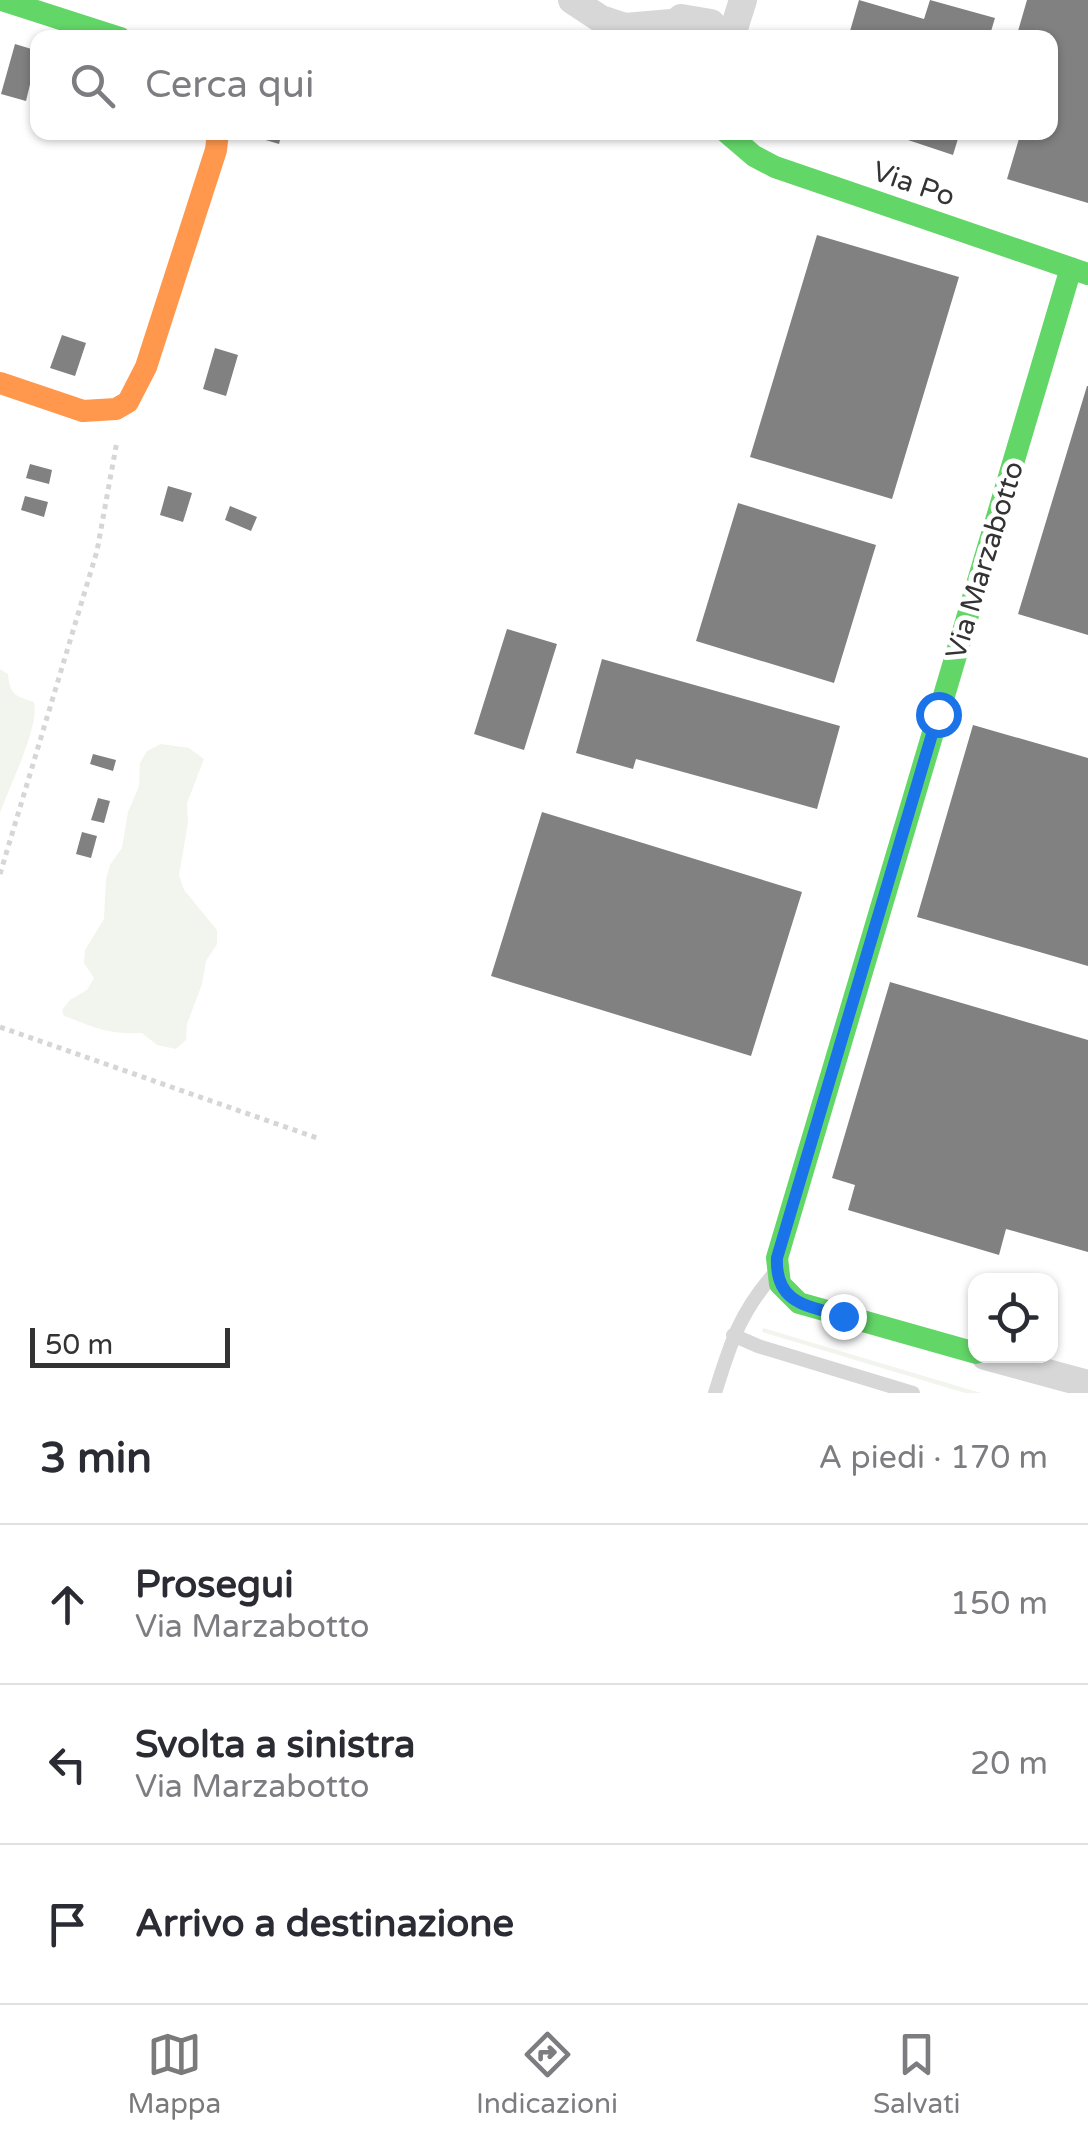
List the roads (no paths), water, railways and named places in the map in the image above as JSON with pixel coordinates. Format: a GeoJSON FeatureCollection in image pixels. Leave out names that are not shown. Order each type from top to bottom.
{"type":"FeatureCollection","features":[{"type":"Feature","properties":{"kind":"street"},"geometry":{"type":"LineString","coordinates":[[2,0],[95,30]]}},
{"type":"Feature","properties":{"kind":"street"},"geometry":{"type":"LineString","coordinates":[[572,0],[616,30]]}},
{"type":"Feature","properties":{"kind":"street"},"geometry":{"type":"LineString","coordinates":[[670,26],[719,0]]}},
{"type":"Feature","properties":{"kind":"street"},"geometry":{"type":"LineString","coordinates":[[730,30],[743,0]]}},
{"type":"Feature","properties":{"kind":"street"},"geometry":{"type":"LineString","coordinates":[[604,20],[625,28],[711,24],[718,30]]}},
{"type":"Feature","properties":{"kind":"street"},"geometry":{"type":"LineString","coordinates":[[0,384],[95,414],[120,408],[132,398],[146,367],[217,140]]}},
{"type":"Feature","properties":{"kind":"street","name":"Via Po"},"geometry":{"type":"LineString","coordinates":[[734,140],[775,167],[1080,271]]}},
{"type":"Feature","properties":{"kind":"street","name":"Via Marzabotto"},"geometry":{"type":"LineString","coordinates":[[776,1270],[1080,271]]}},
{"type":"Feature","properties":{"kind":"street"},"geometry":{"type":"LineString","coordinates":[[776,1270],[786,1294],[799,1303],[968,1351]]}},
{"type":"Feature","properties":{"kind":"street"},"geometry":{"type":"LineString","coordinates":[[1010,1363],[1088,1384]]}},
{"type":"Feature","properties":{"kind":"lane"},"geometry":{"type":"LineString","coordinates":[[716,1393],[734,1335],[750,1301],[776,1270]]}},
{"type":"Feature","properties":{"kind":"lane"},"geometry":{"type":"LineString","coordinates":[[734,1335],[758,1346],[913,1393]]}}]}
